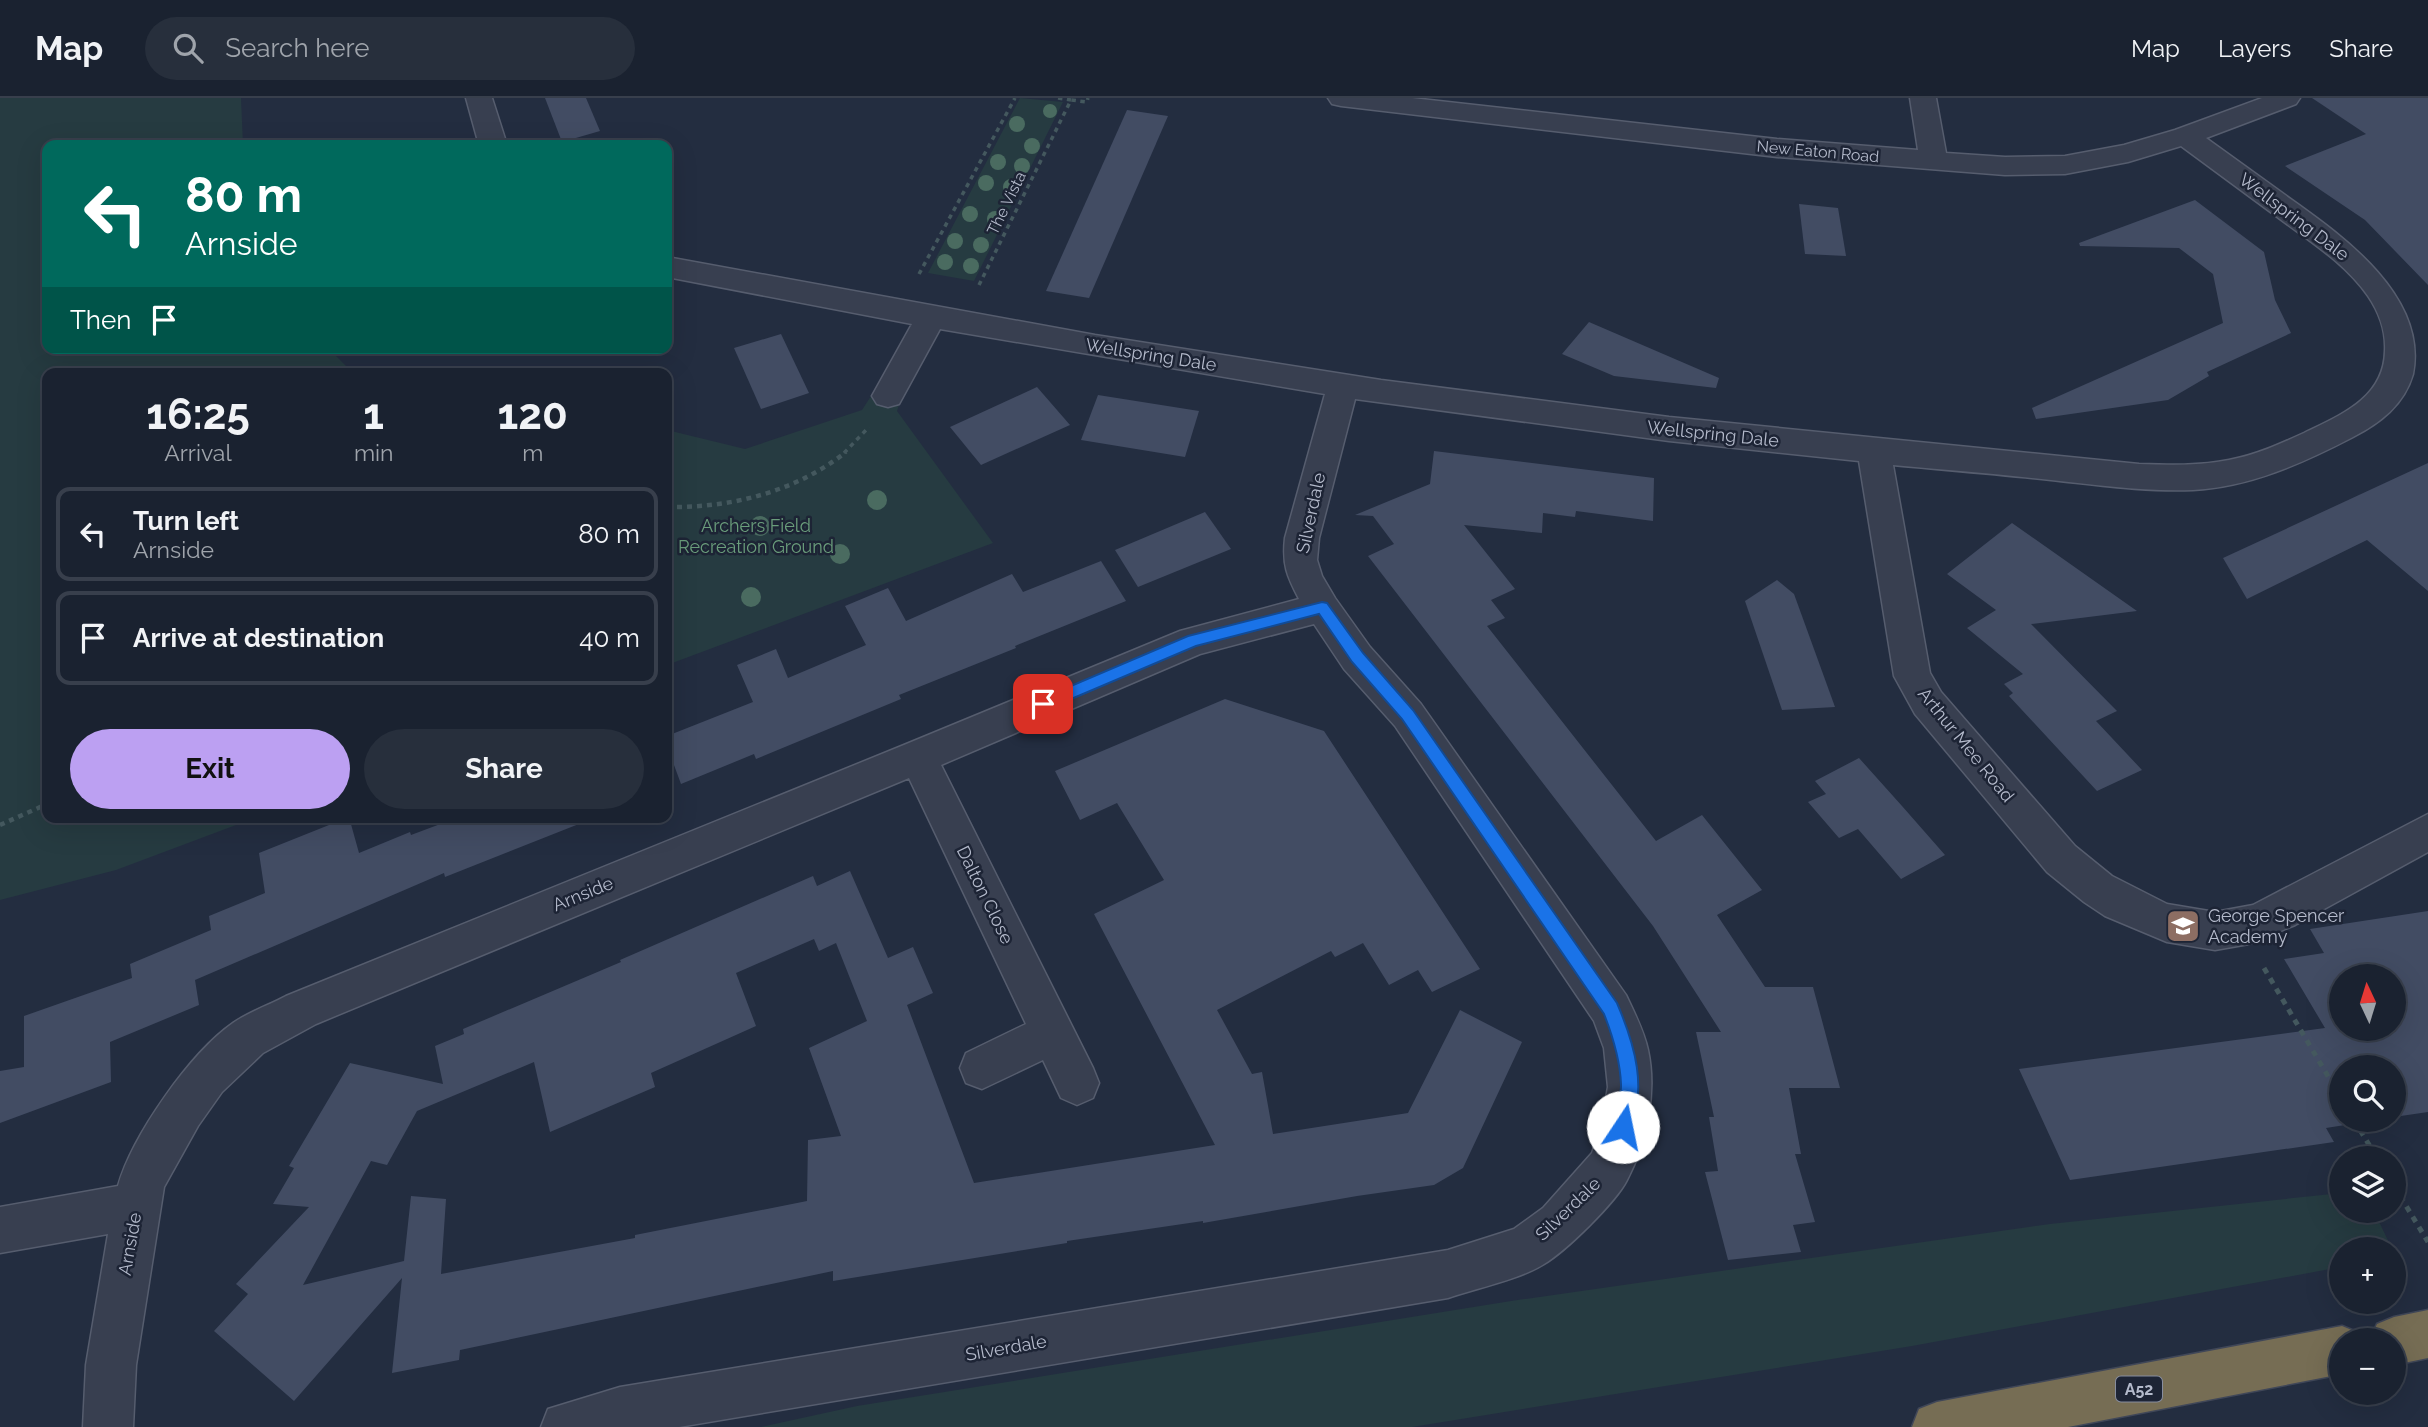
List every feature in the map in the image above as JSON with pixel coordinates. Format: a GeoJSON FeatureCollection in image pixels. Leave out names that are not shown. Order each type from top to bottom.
{"type":"FeatureCollection","features":[{"type":"Feature","properties":{"kind":"highway"},"geometry":{"type":"LineString","coordinates":[[2406,1338],[2428,1334]]}},
{"type":"Feature","properties":{"kind":"highway","name":"A52"},"geometry":{"type":"LineString","coordinates":[[1937,1427],[2329,1352]]}},
{"type":"Feature","properties":{"kind":"street"},"geometry":{"type":"LineString","coordinates":[[479,98],[492,140]]}},
{"type":"Feature","properties":{"kind":"street","name":"New Eaton Road"},"geometry":{"type":"LineString","coordinates":[[1347,98],[1777,148],[2005,166],[2065,165],[2128,153],[2185,136],[2287,98]]}},
{"type":"Feature","properties":{"kind":"street"},"geometry":{"type":"LineString","coordinates":[[1923,98],[1934,162]]}},
{"type":"Feature","properties":{"kind":"street","name":"Wellspring Dale"},"geometry":{"type":"LineString","coordinates":[[672,268],[931,318],[1343,385],[1590,419],[1874,451],[2150,477],[2198,477],[2237,472],[2280,459],[2361,418],[2381,403],[2396,381],[2402,352],[2397,323],[2380,293],[2362,270],[2337,247],[2185,136]]}},
{"type":"Feature","properties":{"kind":"street"},"geometry":{"type":"LineString","coordinates":[[888,396],[931,318]]}},
{"type":"Feature","properties":{"kind":"street","name":"Silverdale"},"geometry":{"type":"LineString","coordinates":[[566,1427],[620,1412],[1448,1274],[1527,1248],[1559,1224],[1610,1167],[1623,1127],[1630,1087],[1626,1048],[1611,1009],[1408,715],[1357,658],[1322,608],[1305,577],[1300,551],[1343,385]]}},
{"type":"Feature","properties":{"kind":"street","name":"Arthur Mee Road"},"geometry":{"type":"LineString","coordinates":[[1874,451],[1912,676],[1928,703],[2061,859],[2085,883],[2150,917],[2201,931],[2240,928],[2285,909],[2428,832]]}},
{"type":"Feature","properties":{"kind":"street","name":"Arnside"},"geometry":{"type":"LineString","coordinates":[[108,1427],[111,1365],[136,1206],[144,1180],[160,1146],[206,1077],[248,1038],[278,1021],[1193,641],[1322,608]]}},
{"type":"Feature","properties":{"kind":"street","name":"Dalton Close"},"geometry":{"type":"LineString","coordinates":[[918,757],[1077,1083]]}},
{"type":"Feature","properties":{"kind":"street"},"geometry":{"type":"LineString","coordinates":[[982,1068],[1053,1033]]}},
{"type":"Feature","properties":{"kind":"street"},"geometry":{"type":"LineString","coordinates":[[0,1230],[136,1206]]}},
{"type":"Feature","properties":{"kind":"path"},"geometry":{"type":"LineString","coordinates":[[886,310],[905,274],[919,276],[1015,98]]}},
{"type":"Feature","properties":{"kind":"path"},"geometry":{"type":"LineString","coordinates":[[1058,98],[1087,102],[1088,98]]}},
{"type":"Feature","properties":{"kind":"path","name":"The Vista"},"geometry":{"type":"LineString","coordinates":[[975,325],[993,288],[979,286],[1071,100]]}},
{"type":"Feature","properties":{"kind":"path"},"geometry":{"type":"LineString","coordinates":[[672,507],[691,509],[731,504],[772,491],[833,463],[863,436],[888,396]]}},
{"type":"Feature","properties":{"kind":"path"},"geometry":{"type":"LineString","coordinates":[[0,825],[42,806]]}},
{"type":"Feature","properties":{"kind":"path"},"geometry":{"type":"LineString","coordinates":[[2240,928],[2329,1078]]}},
{"type":"Feature","properties":{"kind":"path"},"geometry":{"type":"LineString","coordinates":[[2406,1206],[2428,1242]]}},
{"type":"Feature","properties":{"kind":"green space"},"geometry":{"type":"Polygon","coordinates":[[[0,98],[241,98],[243,140],[42,140],[42,354],[334,354],[348,368],[42,368],[42,823],[241,823],[116,870],[0,900],[0,98]]]}},
{"type":"Feature","properties":{"kind":"green space"},"geometry":{"type":"Polygon","coordinates":[[[1020,98],[1063,102],[974,281],[928,273],[1020,98]]]}},
{"type":"Feature","properties":{"kind":"green space","name":"Archers Field Recreation Ground"},"geometry":{"type":"Polygon","coordinates":[[[873,393],[901,399],[897,411],[993,543],[672,663],[672,431],[745,449],[862,410],[873,393]]]}},
{"type":"Feature","properties":{"kind":"green space"},"geometry":{"type":"Polygon","coordinates":[[[2329,1194],[2329,1223],[2380,1223],[2386,1237],[2329,1237],[2329,1269],[1912,1346],[1412,1427],[761,1427],[857,1406],[1511,1301],[2050,1224],[2329,1194]]]}},
{"type":"Feature","properties":{"kind":"building"},"geometry":{"type":"Polygon","coordinates":[[[545,98],[586,98],[600,131],[561,140],[545,98]]]}},
{"type":"Feature","properties":{"kind":"building"},"geometry":{"type":"Polygon","coordinates":[[[2312,98],[2428,98],[2428,285],[2365,220],[2285,166],[2366,134],[2312,98]]]}},
{"type":"Feature","properties":{"kind":"building"},"geometry":{"type":"Polygon","coordinates":[[[1127,110],[1168,116],[1089,298],[1046,291],[1127,110]]]}},
{"type":"Feature","properties":{"kind":"building"},"geometry":{"type":"Polygon","coordinates":[[[2195,200],[2264,252],[2275,300],[2291,333],[2207,372],[2209,376],[2168,400],[2036,419],[2032,408],[2223,323],[2213,274],[2179,248],[2080,246],[2079,243],[2195,200]]]}},
{"type":"Feature","properties":{"kind":"building"},"geometry":{"type":"Polygon","coordinates":[[[1799,204],[1838,208],[1846,256],[1805,254],[1799,204]]]}},
{"type":"Feature","properties":{"kind":"building"},"geometry":{"type":"Polygon","coordinates":[[[1589,322],[1719,378],[1716,388],[1614,376],[1562,354],[1589,322]]]}},
{"type":"Feature","properties":{"kind":"building"},"geometry":{"type":"Polygon","coordinates":[[[781,334],[809,393],[761,409],[734,348],[781,334]]]}},
{"type":"Feature","properties":{"kind":"building"},"geometry":{"type":"Polygon","coordinates":[[[1037,387],[1070,425],[981,465],[950,427],[1037,387]]]}},
{"type":"Feature","properties":{"kind":"building"},"geometry":{"type":"Polygon","coordinates":[[[1098,395],[1199,411],[1185,457],[1081,440],[1098,395]]]}},
{"type":"Feature","properties":{"kind":"building"},"geometry":{"type":"Polygon","coordinates":[[[1434,451],[1654,478],[1653,521],[1576,511],[1575,517],[1543,513],[1542,533],[1464,525],[1515,589],[1491,600],[1505,618],[1487,626],[1656,841],[1702,815],[1762,890],[1717,915],[1765,987],[1813,987],[1840,1088],[1789,1088],[1801,1154],[1795,1154],[1815,1222],[1793,1225],[1801,1252],[1728,1260],[1705,1172],[1718,1171],[1709,1117],[1714,1117],[1696,1032],[1721,1032],[1653,926],[1368,556],[1394,544],[1373,516],[1355,515],[1430,484],[1434,451]]]}},
{"type":"Feature","properties":{"kind":"building"},"geometry":{"type":"Polygon","coordinates":[[[2428,463],[2428,591],[2367,540],[2247,599],[2223,558],[2428,463]]]}},
{"type":"Feature","properties":{"kind":"building"},"geometry":{"type":"Polygon","coordinates":[[[1205,512],[1231,549],[1138,587],[1115,550],[1205,512]]]}},
{"type":"Feature","properties":{"kind":"building"},"geometry":{"type":"Polygon","coordinates":[[[2012,523],[2137,611],[2031,624],[2117,711],[2096,721],[2142,770],[2097,791],[2009,696],[2013,693],[2004,684],[2023,674],[1967,628],[1996,610],[1947,574],[2012,523]]]}},
{"type":"Feature","properties":{"kind":"building"},"geometry":{"type":"Polygon","coordinates":[[[1101,561],[1126,601],[899,695],[901,699],[756,759],[754,754],[681,784],[672,760],[672,734],[753,702],[737,665],[776,649],[788,678],[866,645],[845,606],[888,588],[906,621],[1012,574],[1023,592],[1101,561]]]}},
{"type":"Feature","properties":{"kind":"building"},"geometry":{"type":"Polygon","coordinates":[[[1777,580],[1794,594],[1835,707],[1782,710],[1745,601],[1777,580]]]}},
{"type":"Feature","properties":{"kind":"building"},"geometry":{"type":"Polygon","coordinates":[[[1225,699],[1324,731],[1480,969],[1432,992],[1418,970],[1389,985],[1363,943],[1335,957],[1331,951],[1217,1010],[1252,1074],[1262,1072],[1273,1134],[1408,1113],[1460,1010],[1522,1042],[1463,1168],[1434,1185],[1203,1223],[1067,1241],[833,1281],[833,1271],[460,1350],[459,1360],[392,1373],[402,1278],[294,1401],[214,1331],[248,1294],[236,1284],[309,1207],[273,1204],[294,1168],[289,1166],[350,1063],[443,1084],[435,1046],[464,1034],[463,1029],[813,876],[817,886],[850,871],[888,958],[913,947],[933,993],[907,1005],[974,1183],[1215,1145],[1094,914],[1164,880],[1117,803],[1080,820],[1055,771],[1225,699]],[[814,939],[736,973],[756,1026],[651,1073],[655,1087],[550,1132],[534,1062],[417,1111],[387,1165],[371,1161],[303,1285],[404,1261],[411,1196],[446,1199],[441,1274],[635,1238],[635,1235],[807,1201],[808,1140],[841,1136],[809,1048],[867,1021],[836,943],[819,951],[814,939]]]}},
{"type":"Feature","properties":{"kind":"building"},"geometry":{"type":"Polygon","coordinates":[[[1859,758],[1945,855],[1901,879],[1858,829],[1839,838],[1808,802],[1826,794],[1815,781],[1859,758]]]}},
{"type":"Feature","properties":{"kind":"building"},"geometry":{"type":"Polygon","coordinates":[[[334,823],[351,823],[359,853],[410,832],[411,835],[443,823],[581,823],[445,877],[444,873],[195,980],[199,1005],[110,1042],[111,1082],[0,1123],[0,1071],[24,1067],[24,1016],[132,978],[130,964],[211,930],[209,916],[265,893],[259,853],[334,823]]]}},
{"type":"Feature","properties":{"kind":"building"},"geometry":{"type":"Polygon","coordinates":[[[2428,911],[2428,1112],[2406,1115],[2406,1055],[2329,1055],[2329,1128],[2326,1128],[2334,1142],[2070,1180],[2019,1069],[2325,1028],[2284,959],[2324,953],[2310,929],[2428,911]]]}},
{"type":"Feature","properties":{"kind":"place","name":"George Spencer Academy"},"geometry":{"type":"Point","coordinates":[2183,926]}},
{"type":"Feature","properties":{"kind":"route"},"geometry":{"type":"LineString","coordinates":[[1043,704],[1193,641],[1322,608],[1357,658],[1408,715],[1611,1009],[1626,1048],[1630,1087],[1623,1127]]}}]}
